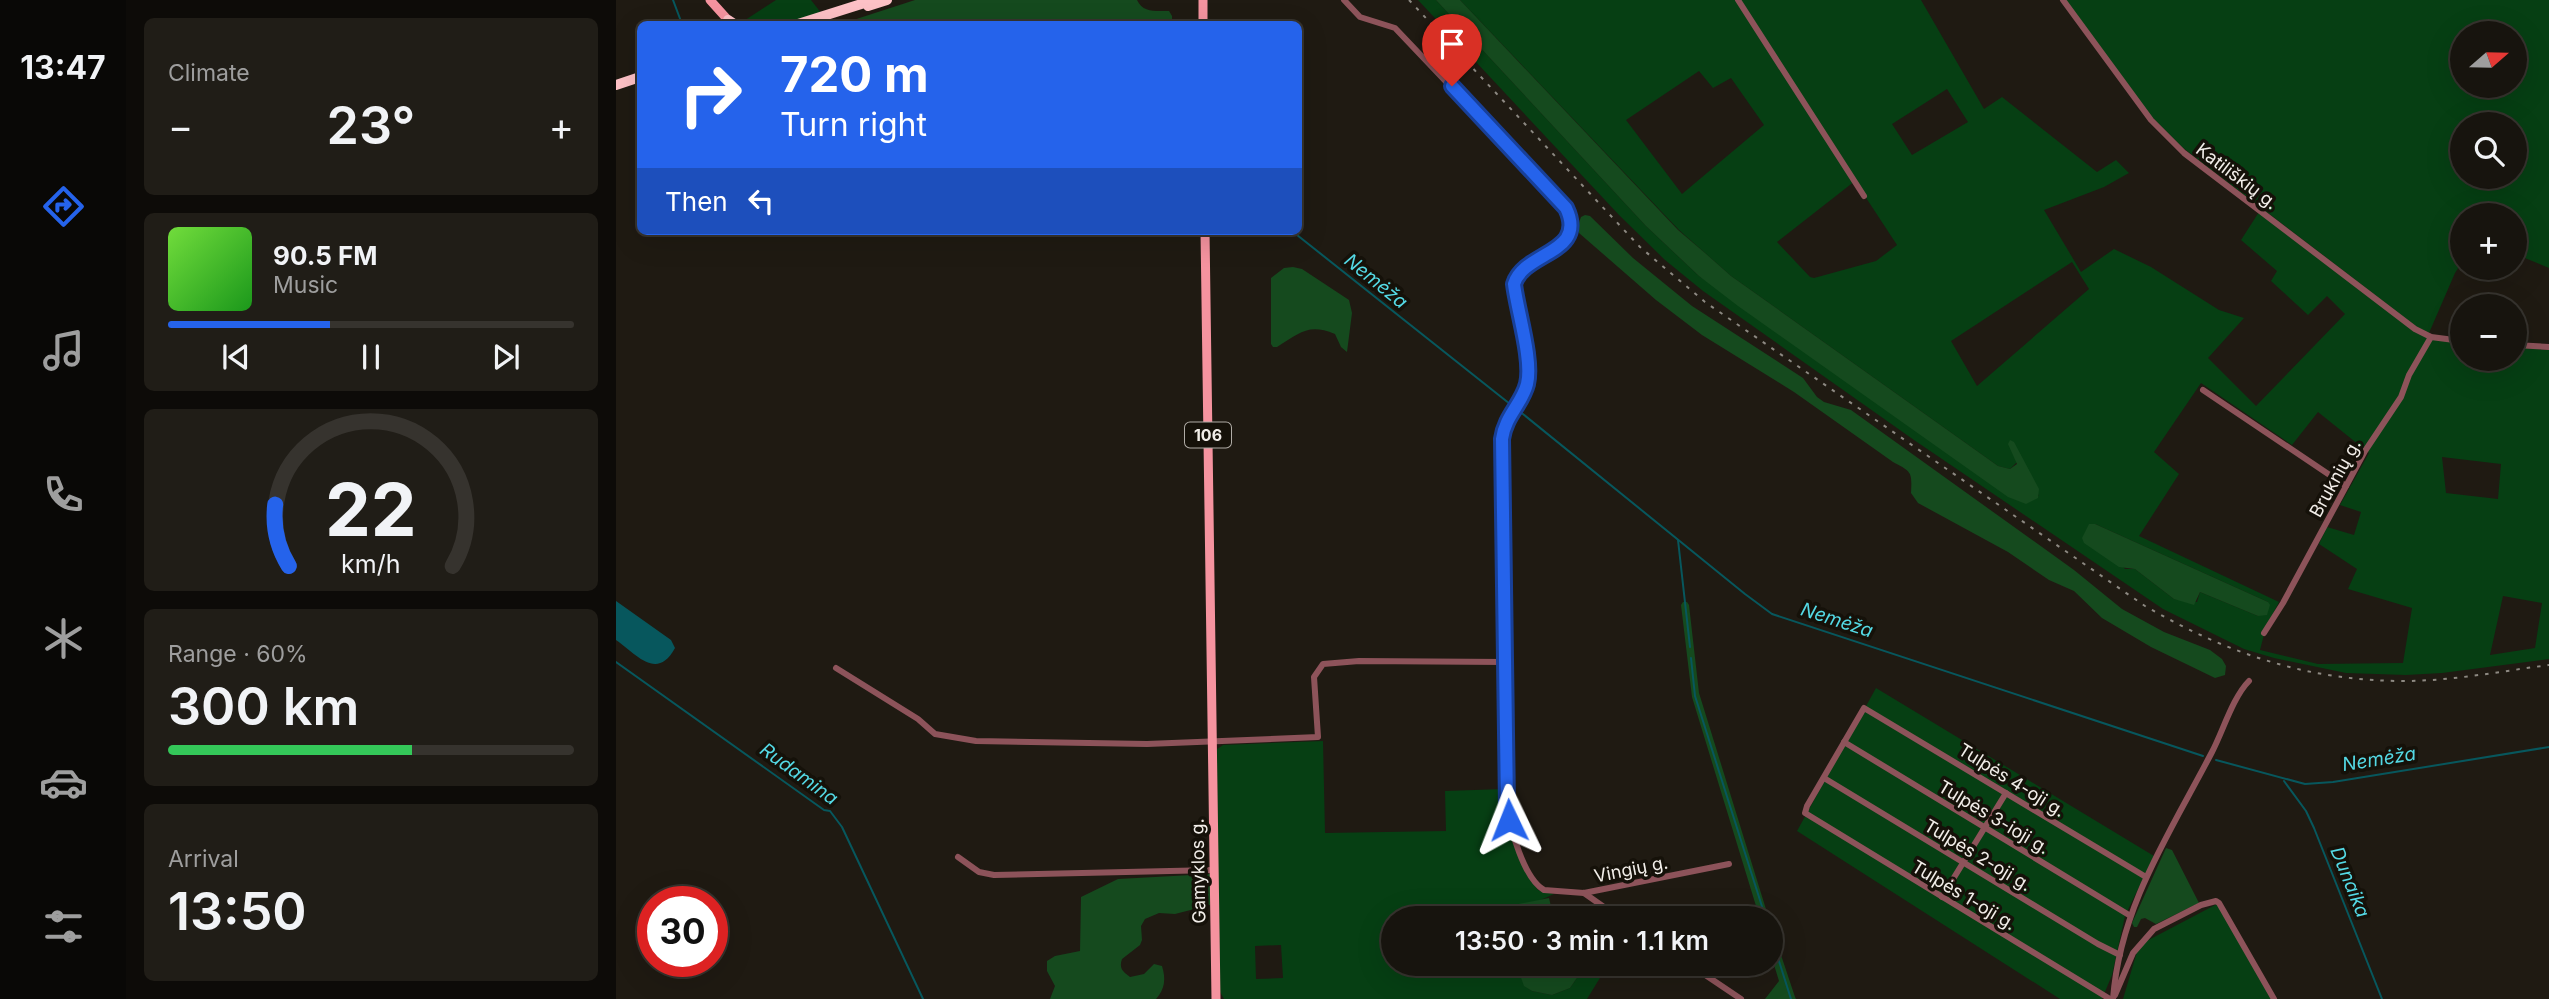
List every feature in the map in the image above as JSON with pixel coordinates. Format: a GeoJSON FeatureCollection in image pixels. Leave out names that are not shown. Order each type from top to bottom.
{"type":"FeatureCollection","features":[{"type":"Feature","properties":{"kind":"highway"},"geometry":{"type":"LineString","coordinates":[[807,21],[874,0]]}},
{"type":"Feature","properties":{"kind":"highway"},"geometry":{"type":"LineString","coordinates":[[821,21],[887,0]]}},
{"type":"Feature","properties":{"kind":"highway"},"geometry":{"type":"LineString","coordinates":[[616,85],[637,78]]}},
{"type":"Feature","properties":{"kind":"main road"},"geometry":{"type":"LineString","coordinates":[[710,0],[729,21]]}},
{"type":"Feature","properties":{"kind":"main road"},"geometry":{"type":"LineString","coordinates":[[1203,0],[1203,21]]}},
{"type":"Feature","properties":{"kind":"main road","name":"106"},"geometry":{"type":"LineString","coordinates":[[1205,235],[1212,743]]}},
{"type":"Feature","properties":{"kind":"main road","name":"Gamyklos g."},"geometry":{"type":"LineString","coordinates":[[1212,743],[1216,999]]}},
{"type":"Feature","properties":{"kind":"street"},"geometry":{"type":"LineString","coordinates":[[1344,0],[1360,18],[1395,28],[1570,215],[1570,232],[1563,243],[1520,271],[1514,284],[1528,377],[1522,395],[1506,419],[1502,439],[1507,806],[1509,820],[1529,875],[1538,887],[1544,890],[1584,893]]}},
{"type":"Feature","properties":{"kind":"street"},"geometry":{"type":"LineString","coordinates":[[1738,0],[1864,196]]}},
{"type":"Feature","properties":{"kind":"street","name":"Katiliškių g."},"geometry":{"type":"LineString","coordinates":[[2063,0],[2151,120],[2184,153],[2415,329],[2431,337]]}},
{"type":"Feature","properties":{"kind":"street"},"geometry":{"type":"LineString","coordinates":[[2431,337],[2450,339]]}},
{"type":"Feature","properties":{"kind":"street","name":"Bruknių g."},"geometry":{"type":"LineString","coordinates":[[2264,633],[2365,451],[2401,397],[2409,376],[2431,337]]}},
{"type":"Feature","properties":{"kind":"street"},"geometry":{"type":"LineString","coordinates":[[2527,346],[2549,347]]}},
{"type":"Feature","properties":{"kind":"street"},"geometry":{"type":"LineString","coordinates":[[2203,390],[2346,486]]}},
{"type":"Feature","properties":{"kind":"street"},"geometry":{"type":"LineString","coordinates":[[836,668],[918,719],[929,731],[944,736],[976,741],[1079,745],[1212,743],[1318,737],[1314,677],[1324,664],[1359,661],[1505,662]]}},
{"type":"Feature","properties":{"kind":"street"},"geometry":{"type":"LineString","coordinates":[[2112,999],[2130,915],[2146,877],[2241,690],[2249,681]]}},
{"type":"Feature","properties":{"kind":"street","name":"Tulpės 4-oji g."},"geometry":{"type":"LineString","coordinates":[[1844,742],[1864,708],[2146,877]]}},
{"type":"Feature","properties":{"kind":"street"},"geometry":{"type":"LineString","coordinates":[[1824,778],[1844,742]]}},
{"type":"Feature","properties":{"kind":"street","name":"Tulpės 3-ioji g."},"geometry":{"type":"LineString","coordinates":[[1844,742],[2130,915]]}},
{"type":"Feature","properties":{"kind":"street","name":"Tulpės 1-oji g."},"geometry":{"type":"LineString","coordinates":[[1824,778],[1805,813],[2112,999]]}},
{"type":"Feature","properties":{"kind":"street","name":"Tulpės 2-oji g."},"geometry":{"type":"LineString","coordinates":[[1824,778],[2120,955]]}},
{"type":"Feature","properties":{"kind":"street"},"geometry":{"type":"LineString","coordinates":[[1942,897],[2006,793]]}},
{"type":"Feature","properties":{"kind":"street"},"geometry":{"type":"LineString","coordinates":[[958,857],[979,872],[994,875],[1214,870]]}},
{"type":"Feature","properties":{"kind":"street","name":"Vingių g."},"geometry":{"type":"LineString","coordinates":[[1584,893],[1729,864]]}},
{"type":"Feature","properties":{"kind":"street","name":"Vingių g."},"geometry":{"type":"LineString","coordinates":[[1584,893],[1602,906]]}},
{"type":"Feature","properties":{"kind":"street"},"geometry":{"type":"LineString","coordinates":[[2112,999],[2137,946],[2162,925],[2201,905],[2216,901],[2274,999]]}},
{"type":"Feature","properties":{"kind":"street"},"geometry":{"type":"LineString","coordinates":[[2124,938],[2137,946]]}},
{"type":"Feature","properties":{"kind":"street"},"geometry":{"type":"LineString","coordinates":[[1704,976],[1729,996],[1741,999]]}},
{"type":"Feature","properties":{"kind":"green space"},"geometry":{"type":"Polygon","coordinates":[[[776,0],[811,0],[822,14],[797,21],[744,21],[776,0]]]}},
{"type":"Feature","properties":{"kind":"green space"},"geometry":{"type":"Polygon","coordinates":[[[915,0],[1137,0],[1146,9],[1169,11],[1172,16],[1172,21],[850,21],[915,0]]]}},
{"type":"Feature","properties":{"kind":"green space"},"geometry":{"type":"Polygon","coordinates":[[[1418,0],[1436,0],[1646,226],[1699,276],[2039,496],[2008,444],[2018,461],[2010,469],[1998,466],[1731,276],[1679,230],[1460,0],[1921,0],[1984,109],[2002,97],[2097,172],[2116,160],[2129,173],[2104,187],[2044,210],[2081,272],[2114,249],[2151,267],[2219,310],[2244,318],[2208,358],[2256,406],[2345,314],[2327,296],[2308,315],[2271,281],[2277,271],[2241,240],[2259,212],[2414,331],[2450,339],[2450,371],[2527,371],[2527,348],[2549,350],[2549,659],[2406,675],[2346,673],[2244,649],[2163,609],[1914,440],[1703,291],[1665,260],[1619,215],[1418,0]],[[1699,71],[1626,120],[1682,194],[1764,125],[1731,78],[1713,88],[1699,71]],[[1947,89],[1892,124],[1912,155],[1968,122],[1947,89]],[[1855,181],[1777,242],[1814,278],[1876,261],[1897,245],[1855,181]],[[2072,262],[1951,341],[1977,386],[2089,289],[2072,262]],[[2201,383],[2154,452],[2179,474],[2139,536],[2279,602],[2266,627],[2260,650],[2318,664],[2403,663],[2412,608],[2348,589],[2357,569],[2319,544],[2327,527],[2354,535],[2361,512],[2340,505],[2369,453],[2318,412],[2292,445],[2201,383]],[[2442,457],[2446,493],[2498,499],[2501,464],[2442,457]],[[2089,524],[2125,569],[2135,569],[2174,599],[2197,602],[2200,592],[2258,616],[2268,602],[2095,524],[2089,524]],[[2503,596],[2490,655],[2535,648],[2542,603],[2503,596]]]}},
{"type":"Feature","properties":{"kind":"green space"},"geometry":{"type":"Polygon","coordinates":[[[1436,0],[1460,0],[1678,230],[1731,276],[1998,466],[2010,469],[2017,464],[2008,444],[2010,440],[2014,442],[2039,489],[2038,498],[2026,504],[2008,497],[1699,276],[1646,226],[1436,0]]]}},
{"type":"Feature","properties":{"kind":"green space"},"geometry":{"type":"Polygon","coordinates":[[[2066,0],[2549,0],[2549,268],[2527,259],[2527,203],[2450,203],[2452,280],[2429,333],[2417,327],[2182,147],[2152,117],[2066,0]]]}},
{"type":"Feature","properties":{"kind":"green space"},"geometry":{"type":"Polygon","coordinates":[[[1590,216],[1633,258],[1692,306],[1803,378],[1817,397],[1824,402],[1851,410],[2074,570],[2122,609],[2164,632],[2210,650],[2222,659],[2226,666],[2225,675],[2215,678],[2151,647],[2102,618],[2074,591],[2049,580],[2008,552],[1918,503],[1911,493],[1910,473],[1794,392],[1702,335],[1656,300],[1579,233],[1577,228],[1581,217],[1590,216]]]}},
{"type":"Feature","properties":{"kind":"green space"},"geometry":{"type":"Polygon","coordinates":[[[1284,268],[1302,269],[1349,300],[1352,313],[1347,352],[1341,347],[1335,334],[1318,329],[1304,331],[1277,347],[1271,344],[1271,278],[1284,268]]]}},
{"type":"Feature","properties":{"kind":"green space"},"geometry":{"type":"Polygon","coordinates":[[[2089,524],[2095,524],[2268,602],[2270,605],[2267,615],[2258,616],[2200,592],[2194,605],[2174,599],[2135,569],[2119,567],[2084,543],[2082,538],[2089,524]]]}},
{"type":"Feature","properties":{"kind":"green space"},"geometry":{"type":"Polygon","coordinates":[[[1687,602],[1689,605],[1699,693],[1765,906],[1756,906],[1692,697],[1681,605],[1687,602]]]}},
{"type":"Feature","properties":{"kind":"green space"},"geometry":{"type":"Polygon","coordinates":[[[1876,688],[2154,856],[2125,916],[2112,975],[2102,999],[2060,999],[1797,831],[1876,688]]]}},
{"type":"Feature","properties":{"kind":"green space"},"geometry":{"type":"Polygon","coordinates":[[[1323,741],[1325,833],[1446,831],[1445,791],[1504,789],[1528,877],[1538,890],[1554,894],[1536,902],[1514,906],[1381,906],[1381,976],[1521,976],[1525,986],[1532,991],[1552,995],[1570,988],[1578,976],[1601,976],[1587,999],[1224,999],[1219,990],[1217,749],[1223,745],[1323,741]],[[1281,945],[1255,946],[1256,979],[1283,978],[1281,945]]]}},
{"type":"Feature","properties":{"kind":"green space"},"geometry":{"type":"Polygon","coordinates":[[[2166,848],[2172,850],[2199,903],[2156,924],[2145,918],[2141,919],[2137,927],[2134,927],[2132,923],[2166,848]]]}},
{"type":"Feature","properties":{"kind":"green space"},"geometry":{"type":"Polygon","coordinates":[[[1210,874],[1210,905],[1175,914],[1159,913],[1145,919],[1141,926],[1140,945],[1122,959],[1122,969],[1130,977],[1144,974],[1154,964],[1162,966],[1164,984],[1156,999],[1050,999],[1055,986],[1047,971],[1047,961],[1055,956],[1080,951],[1081,897],[1118,879],[1210,874]]]}},
{"type":"Feature","properties":{"kind":"green space"},"geometry":{"type":"Polygon","coordinates":[[[1549,898],[1551,906],[1508,906],[1549,898]]]}},
{"type":"Feature","properties":{"kind":"green space"},"geometry":{"type":"Polygon","coordinates":[[[2217,904],[2272,999],[2123,999],[2139,945],[2217,904]]]}},
{"type":"Feature","properties":{"kind":"green space"},"geometry":{"type":"Polygon","coordinates":[[[1783,961],[1796,999],[1765,999],[1779,981],[1777,976],[1783,976],[1783,961]]]}},
{"type":"Feature","properties":{"kind":"green space"},"geometry":{"type":"Polygon","coordinates":[[[1520,976],[1578,976],[1570,988],[1552,995],[1532,991],[1524,986],[1520,976]]]}},
{"type":"Feature","properties":{"kind":"water"},"geometry":{"type":"Polygon","coordinates":[[[616,601],[671,640],[675,648],[668,658],[661,663],[647,662],[616,640],[616,601]]]}},
{"type":"Feature","properties":{"kind":"waterway","name":"Nemėža"},"geometry":{"type":"LineString","coordinates":[[673,0],[681,21]]}},
{"type":"Feature","properties":{"kind":"waterway","name":"Nemėža"},"geometry":{"type":"LineString","coordinates":[[1297,235],[1510,404]]}},
{"type":"Feature","properties":{"kind":"waterway","name":"Nemėža"},"geometry":{"type":"LineString","coordinates":[[1518,410],[1772,614],[2203,756]]}},
{"type":"Feature","properties":{"kind":"waterway"},"geometry":{"type":"LineString","coordinates":[[1678,540],[1690,647]]}},
{"type":"Feature","properties":{"kind":"waterway"},"geometry":{"type":"LineString","coordinates":[[1691,658],[1695,696],[1762,906]]}},
{"type":"Feature","properties":{"kind":"waterway","name":"Rudamina"},"geometry":{"type":"LineString","coordinates":[[616,662],[824,810],[830,811],[842,827],[923,999]]}},
{"type":"Feature","properties":{"kind":"waterway","name":"Nemėža"},"geometry":{"type":"LineString","coordinates":[[2216,760],[2305,784],[2333,782],[2549,747]]}},
{"type":"Feature","properties":{"kind":"waterway","name":"Dunaika"},"geometry":{"type":"LineString","coordinates":[[2284,781],[2306,811],[2314,828],[2382,999]]}},
{"type":"Feature","properties":{"kind":"waterway"},"geometry":{"type":"LineString","coordinates":[[1783,974],[1791,999]]}},
{"type":"Feature","properties":{"kind":"railway"},"geometry":{"type":"LineString","coordinates":[[1409,0],[1640,247],[1705,302],[2145,606],[2208,639],[2240,652],[2305,671],[2339,677],[2428,680],[2549,665]]}},
{"type":"Feature","properties":{"kind":"route"},"geometry":{"type":"LineString","coordinates":[[1452,86],[1566,208],[1571,223],[1568,237],[1563,243],[1520,271],[1514,284],[1528,377],[1527,386],[1506,419],[1502,439],[1509,820]]}}]}
